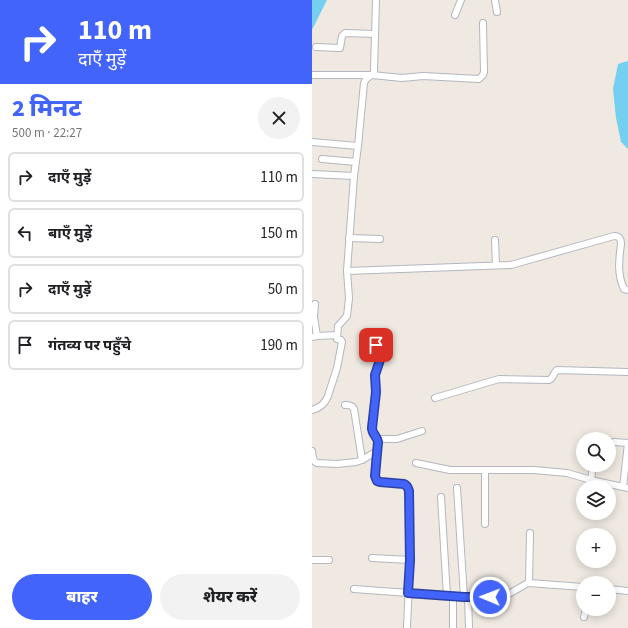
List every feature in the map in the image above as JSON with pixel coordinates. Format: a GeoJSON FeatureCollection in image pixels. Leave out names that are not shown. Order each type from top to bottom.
{"type":"FeatureCollection","features":[{"type":"Feature","properties":{"kind":"street"},"geometry":{"type":"LineString","coordinates":[[312,410],[322,406],[327,400],[337,368],[342,342],[341,340],[337,339],[339,324],[347,316],[349,298],[347,271],[354,176],[364,83],[366,78],[374,74],[376,0]]}},
{"type":"Feature","properties":{"kind":"street"},"geometry":{"type":"LineString","coordinates":[[456,15],[461,0]]}},
{"type":"Feature","properties":{"kind":"street"},"geometry":{"type":"LineString","coordinates":[[495,0],[497,12]]}},
{"type":"Feature","properties":{"kind":"street"},"geometry":{"type":"LineString","coordinates":[[312,75],[372,75],[398,78],[423,76],[479,78],[484,72],[483,23]]}},
{"type":"Feature","properties":{"kind":"street"},"geometry":{"type":"LineString","coordinates":[[316,47],[340,48],[342,36],[345,33],[375,34]]}},
{"type":"Feature","properties":{"kind":"street"},"geometry":{"type":"LineString","coordinates":[[312,142],[358,146]]}},
{"type":"Feature","properties":{"kind":"street"},"geometry":{"type":"LineString","coordinates":[[322,159],[356,162]]}},
{"type":"Feature","properties":{"kind":"street"},"geometry":{"type":"LineString","coordinates":[[312,174],[354,176]]}},
{"type":"Feature","properties":{"kind":"street"},"geometry":{"type":"LineString","coordinates":[[347,271],[511,265],[617,236],[620,237],[621,244],[618,269],[624,289],[628,290]]}},
{"type":"Feature","properties":{"kind":"street"},"geometry":{"type":"LineString","coordinates":[[349,238],[380,239]]}},
{"type":"Feature","properties":{"kind":"street"},"geometry":{"type":"LineString","coordinates":[[495,240],[496,265]]}},
{"type":"Feature","properties":{"kind":"street"},"geometry":{"type":"LineString","coordinates":[[315,304],[314,337],[337,335]]}},
{"type":"Feature","properties":{"kind":"street"},"geometry":{"type":"LineString","coordinates":[[374,336],[380,360],[375,375],[376,392],[372,428],[372,433],[377,439],[375,476],[377,481],[380,482],[404,484],[407,486],[409,491],[410,560],[407,628]]}},
{"type":"Feature","properties":{"kind":"street"},"geometry":{"type":"LineString","coordinates":[[435,398],[499,379],[549,380],[553,377],[555,371],[557,370],[628,372]]}},
{"type":"Feature","properties":{"kind":"street"},"geometry":{"type":"LineString","coordinates":[[345,405],[353,406],[354,409],[362,460]]}},
{"type":"Feature","properties":{"kind":"street"},"geometry":{"type":"LineString","coordinates":[[377,439],[397,439],[422,431]]}},
{"type":"Feature","properties":{"kind":"street"},"geometry":{"type":"LineString","coordinates":[[616,442],[628,444],[626,487],[616,485]]}},
{"type":"Feature","properties":{"kind":"street"},"geometry":{"type":"LineString","coordinates":[[312,452],[314,464],[338,464],[362,460],[377,451]]}},
{"type":"Feature","properties":{"kind":"street"},"geometry":{"type":"LineString","coordinates":[[416,464],[450,470],[534,470],[572,474],[591,480],[592,472]]}},
{"type":"Feature","properties":{"kind":"street"},"geometry":{"type":"LineString","coordinates":[[485,470],[485,524]]}},
{"type":"Feature","properties":{"kind":"street"},"geometry":{"type":"LineString","coordinates":[[456,488],[469,627]]}},
{"type":"Feature","properties":{"kind":"street"},"geometry":{"type":"LineString","coordinates":[[441,497],[453,628]]}},
{"type":"Feature","properties":{"kind":"street"},"geometry":{"type":"LineString","coordinates":[[529,583],[530,533]]}},
{"type":"Feature","properties":{"kind":"street"},"geometry":{"type":"LineString","coordinates":[[372,558],[410,560]]}},
{"type":"Feature","properties":{"kind":"street"},"geometry":{"type":"LineString","coordinates":[[312,560],[330,560]]}},
{"type":"Feature","properties":{"kind":"street"},"geometry":{"type":"LineString","coordinates":[[354,589],[466,597],[504,597],[529,583],[576,586]]}},
{"type":"Feature","properties":{"kind":"street"},"geometry":{"type":"LineString","coordinates":[[616,590],[628,591]]}},
{"type":"Feature","properties":{"kind":"water"},"geometry":{"type":"Polygon","coordinates":[[[312,0],[327,0],[312,30],[312,0]]]}},
{"type":"Feature","properties":{"kind":"water"},"geometry":{"type":"Polygon","coordinates":[[[628,61],[628,149],[621,142],[616,118],[613,89],[618,64],[628,61]]]}},
{"type":"Feature","properties":{"kind":"route"},"geometry":{"type":"LineString","coordinates":[[376,345],[380,360],[375,375],[376,392],[372,428],[372,433],[378,442],[375,476],[377,481],[380,482],[404,484],[407,486],[409,491],[410,560],[408,593],[464,597],[490,597]]}}]}
